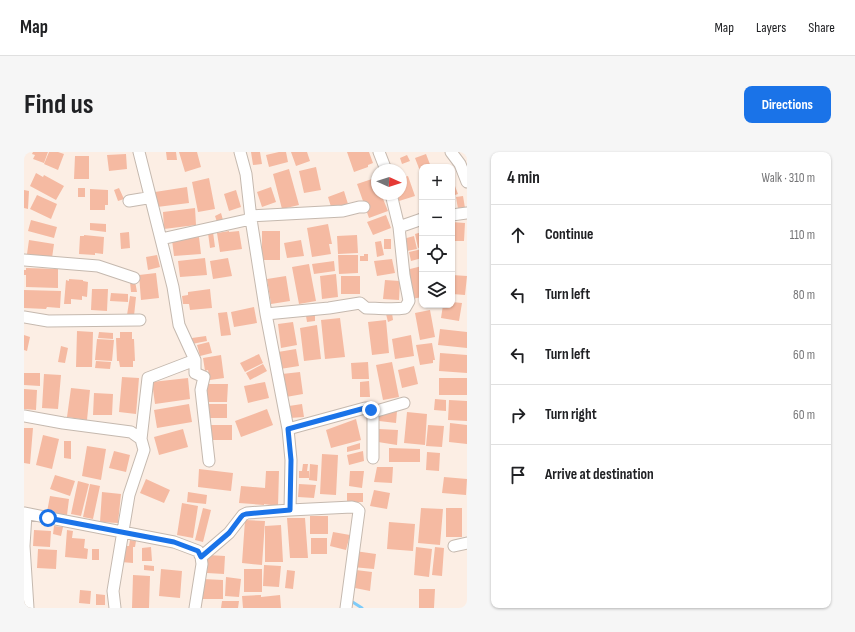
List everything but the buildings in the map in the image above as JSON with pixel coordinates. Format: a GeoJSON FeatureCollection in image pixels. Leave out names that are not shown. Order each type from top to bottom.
{"type":"FeatureCollection","features":[{"type":"Feature","properties":{"kind":"street"},"geometry":{"type":"LineString","coordinates":[[139,152],[173,287],[179,325],[195,360],[195,373],[204,377],[201,390],[209,461]]}},
{"type":"Feature","properties":{"kind":"street"},"geometry":{"type":"LineString","coordinates":[[240,152],[246,174],[266,314],[288,429],[291,460],[290,510]]}},
{"type":"Feature","properties":{"kind":"street"},"geometry":{"type":"LineString","coordinates":[[379,152],[384,164]]}},
{"type":"Feature","properties":{"kind":"street"},"geometry":{"type":"LineString","coordinates":[[452,152],[460,164],[467,182]]}},
{"type":"Feature","properties":{"kind":"street"},"geometry":{"type":"LineString","coordinates":[[129,201],[147,198],[150,196]]}},
{"type":"Feature","properties":{"kind":"street"},"geometry":{"type":"LineString","coordinates":[[266,314],[329,308],[360,303],[366,308],[404,308],[409,300],[404,276],[399,227],[392,200]]}},
{"type":"Feature","properties":{"kind":"street"},"geometry":{"type":"LineString","coordinates":[[161,239],[251,217],[343,211],[359,206],[364,207]]}},
{"type":"Feature","properties":{"kind":"street"},"geometry":{"type":"LineString","coordinates":[[455,214],[467,213]]}},
{"type":"Feature","properties":{"kind":"street"},"geometry":{"type":"LineString","coordinates":[[399,227],[419,220]]}},
{"type":"Feature","properties":{"kind":"street"},"geometry":{"type":"LineString","coordinates":[[24,260],[98,266],[134,278]]}},
{"type":"Feature","properties":{"kind":"street"},"geometry":{"type":"LineString","coordinates":[[24,317],[48,321],[140,320]]}},
{"type":"Feature","properties":{"kind":"street"},"geometry":{"type":"LineString","coordinates":[[115,608],[113,591],[122,532],[129,495],[144,450],[141,439],[148,378],[195,360]]}},
{"type":"Feature","properties":{"kind":"street"},"geometry":{"type":"LineString","coordinates":[[288,429],[365,408],[373,412],[404,402]]}},
{"type":"Feature","properties":{"kind":"street"},"geometry":{"type":"LineString","coordinates":[[373,412],[373,458]]}},
{"type":"Feature","properties":{"kind":"street"},"geometry":{"type":"LineString","coordinates":[[24,416],[131,432],[141,439]]}},
{"type":"Feature","properties":{"kind":"street"},"geometry":{"type":"LineString","coordinates":[[201,557],[229,533],[243,515],[246,514],[290,510],[356,508],[359,511],[346,608]]}},
{"type":"Feature","properties":{"kind":"street"},"geometry":{"type":"LineString","coordinates":[[28,608],[24,546],[25,514],[174,542],[198,551],[202,564],[195,608]]}},
{"type":"Feature","properties":{"kind":"street"},"geometry":{"type":"LineString","coordinates":[[454,546],[467,543]]}},
{"type":"Feature","properties":{"kind":"waterway"},"geometry":{"type":"LineString","coordinates":[[351,601],[362,608]]}},
{"type":"Feature","properties":{"kind":"route"},"geometry":{"type":"LineString","coordinates":[[48,518],[174,542],[198,551],[201,557],[229,533],[243,515],[290,510],[291,460],[288,429],[365,408],[371,410]]}}]}
